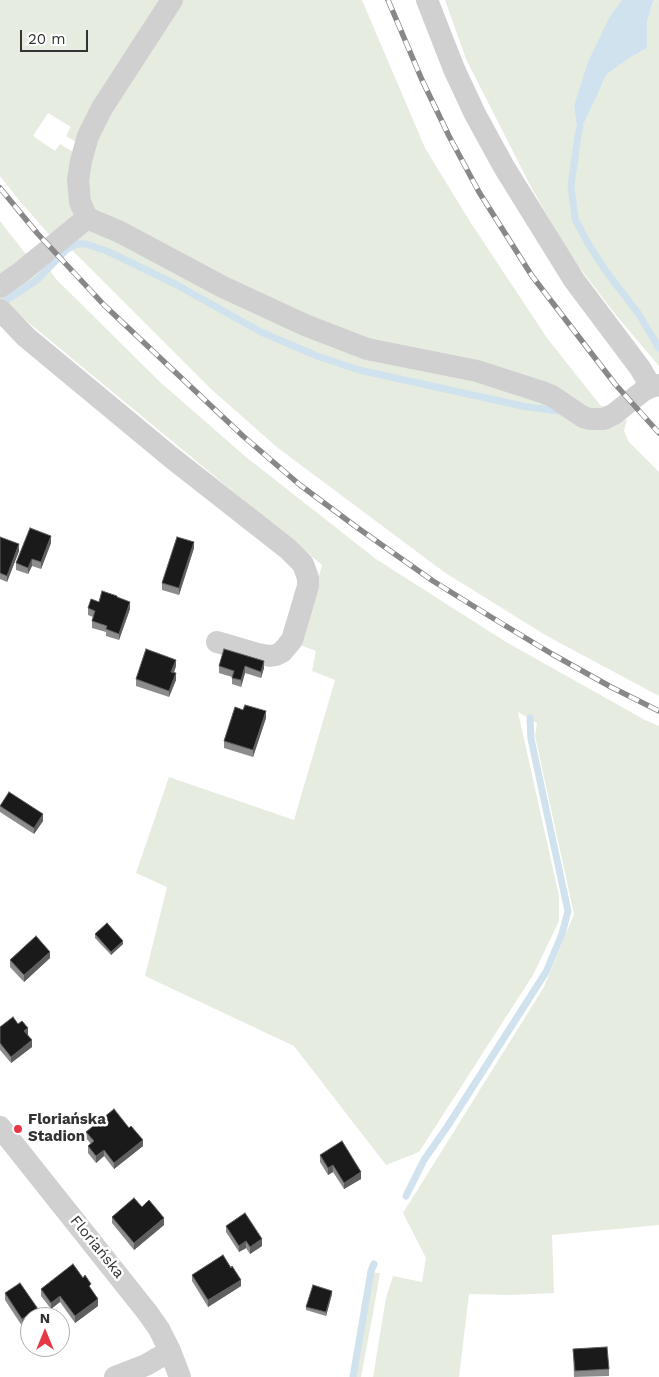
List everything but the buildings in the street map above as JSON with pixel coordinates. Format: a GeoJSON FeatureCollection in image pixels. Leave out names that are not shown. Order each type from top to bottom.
{"type":"FeatureCollection","features":[{"type":"Feature","properties":{"kind":"street"},"geometry":{"type":"LineString","coordinates":[[172,0],[102,108],[88,136],[78,180],[80,202],[87,218],[120,232],[223,287],[305,325],[367,349],[477,371],[552,396],[583,417],[604,419],[654,385],[574,280],[504,167],[475,114],[454,69],[427,0]]}},
{"type":"Feature","properties":{"kind":"street"},"geometry":{"type":"LineString","coordinates":[[0,287],[87,218]]}},
{"type":"Feature","properties":{"kind":"street"},"geometry":{"type":"LineString","coordinates":[[4,314],[42,349],[172,458],[288,549],[303,564],[308,578],[308,586],[292,640],[282,652],[270,656],[217,642]]}},
{"type":"Feature","properties":{"kind":"street","name":"Floriańska"},"geometry":{"type":"LineString","coordinates":[[0,1127],[147,1312],[159,1329],[180,1377]]}},
{"type":"Feature","properties":{"kind":"street"},"geometry":{"type":"LineString","coordinates":[[115,1377],[146,1365],[170,1351]]}},
{"type":"Feature","properties":{"kind":"shaded area"},"geometry":{"type":"Polygon","coordinates":[[[0,0],[166,0],[81,145],[66,136],[71,127],[48,113],[33,136],[55,151],[60,144],[78,155],[76,216],[53,239],[0,176],[0,0]]]}},
{"type":"Feature","properties":{"kind":"shaded area"},"geometry":{"type":"Polygon","coordinates":[[[183,0],[362,0],[425,148],[469,220],[547,338],[601,406],[608,407],[602,414],[339,332],[94,215],[86,190],[91,148],[107,113],[183,0]]]}},
{"type":"Feature","properties":{"kind":"shaded area"},"geometry":{"type":"Polygon","coordinates":[[[445,0],[622,0],[611,14],[574,106],[578,134],[606,75],[647,48],[647,22],[653,1],[659,0],[659,366],[615,314],[569,254],[531,187],[466,59],[445,0]]]}},
{"type":"Feature","properties":{"kind":"shaded area"},"geometry":{"type":"Polygon","coordinates":[[[0,221],[25,253],[32,254],[0,280],[0,221]]]}},
{"type":"Feature","properties":{"kind":"shaded area"},"geometry":{"type":"Polygon","coordinates":[[[88,229],[454,374],[613,424],[627,419],[624,431],[629,442],[659,472],[659,696],[547,636],[444,572],[278,448],[211,389],[70,248],[65,246],[88,229]]]}},
{"type":"Feature","properties":{"kind":"shaded area"},"geometry":{"type":"Polygon","coordinates":[[[47,260],[47,266],[56,279],[160,382],[246,457],[376,559],[506,642],[659,726],[659,1225],[552,1235],[554,1293],[469,1294],[459,1377],[373,1377],[386,1298],[393,1276],[422,1282],[426,1258],[403,1213],[544,987],[574,914],[535,736],[537,723],[518,712],[559,896],[559,921],[533,975],[419,1152],[386,1165],[294,1046],[145,976],[167,887],[136,873],[169,777],[294,820],[335,680],[312,671],[316,651],[300,645],[322,565],[0,299],[0,294],[47,260]]]}},
{"type":"Feature","properties":{"kind":"shaded area"},"geometry":{"type":"Polygon","coordinates":[[[369,1272],[380,1273],[361,1377],[352,1377],[369,1272]]]}},
{"type":"Feature","properties":{"kind":"water"},"geometry":{"type":"Polygon","coordinates":[[[622,0],[656,0],[653,1],[647,22],[647,48],[606,75],[578,135],[574,106],[588,62],[611,14],[622,0]]]}},
{"type":"Feature","properties":{"kind":"waterway"},"geometry":{"type":"LineString","coordinates":[[580,127],[571,186],[575,219],[605,270],[638,313],[659,348]]}},
{"type":"Feature","properties":{"kind":"waterway"},"geometry":{"type":"LineString","coordinates":[[2,303],[37,280],[66,250],[77,244],[86,244],[107,251],[177,285],[261,332],[317,356],[359,370],[527,407],[559,411]]}},
{"type":"Feature","properties":{"kind":"waterway"},"geometry":{"type":"LineString","coordinates":[[406,1196],[424,1160],[546,972],[562,934],[568,911],[531,739],[530,718]]}},
{"type":"Feature","properties":{"kind":"waterway"},"geometry":{"type":"LineString","coordinates":[[353,1377],[371,1271],[374,1264]]}},
{"type":"Feature","properties":{"kind":"railway"},"geometry":{"type":"LineString","coordinates":[[388,0],[422,80],[479,192],[532,276],[615,384],[659,433]]}},
{"type":"Feature","properties":{"kind":"railway"},"geometry":{"type":"LineString","coordinates":[[0,188],[37,233],[104,305],[243,436],[300,485],[433,581],[552,654],[659,711]]}},
{"type":"Feature","properties":{"kind":"place","name":"Floriańska Stadion"},"geometry":{"type":"Point","coordinates":[18,1129]}}]}
